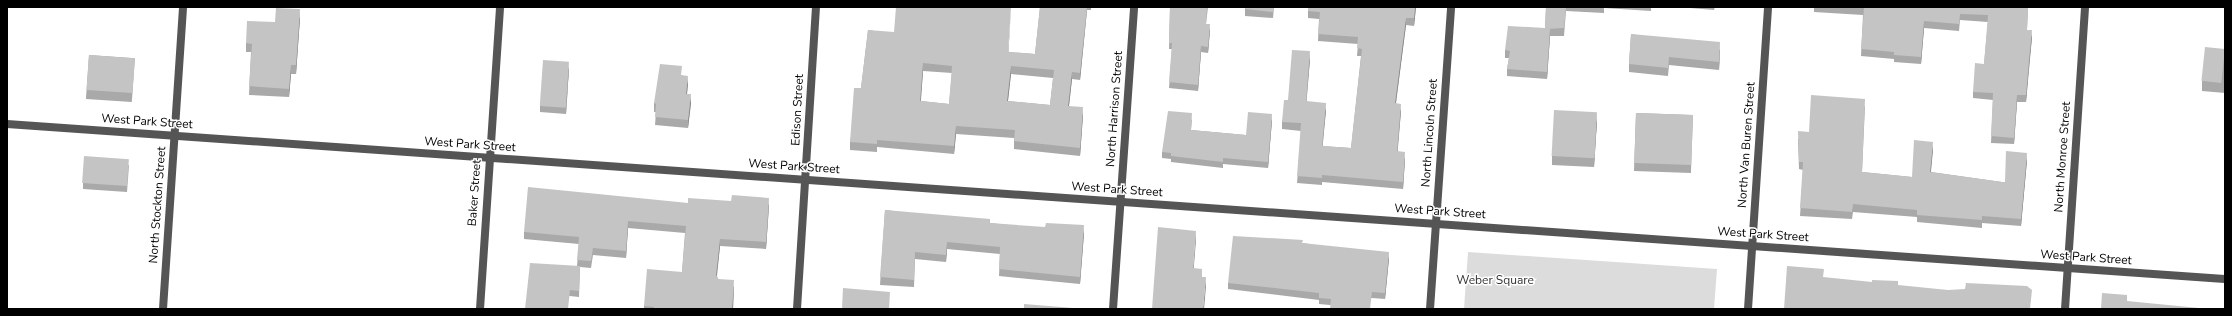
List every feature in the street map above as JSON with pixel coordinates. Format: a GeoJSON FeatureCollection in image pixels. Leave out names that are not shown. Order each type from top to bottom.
{"type":"FeatureCollection","features":[{"type":"Feature","properties":{"kind":"street","name":"North Stockton Street"},"geometry":{"type":"LineString","coordinates":[[163,309],[183,7]]}},
{"type":"Feature","properties":{"kind":"street","name":"Baker Street"},"geometry":{"type":"LineString","coordinates":[[480,309],[500,7]]}},
{"type":"Feature","properties":{"kind":"street","name":"Edison Street"},"geometry":{"type":"LineString","coordinates":[[797,309],[816,7]]}},
{"type":"Feature","properties":{"kind":"street","name":"North Harrison Street"},"geometry":{"type":"LineString","coordinates":[[1113,309],[1134,7]]}},
{"type":"Feature","properties":{"kind":"street","name":"North Lincoln Street"},"geometry":{"type":"LineString","coordinates":[[1430,309],[1451,7]]}},
{"type":"Feature","properties":{"kind":"street","name":"North Van Buren Street"},"geometry":{"type":"LineString","coordinates":[[1748,309],[1768,7]]}},
{"type":"Feature","properties":{"kind":"street","name":"North Monroe Street"},"geometry":{"type":"LineString","coordinates":[[2065,309],[2085,7]]}},
{"type":"Feature","properties":{"kind":"street","name":"West Park Street"},"geometry":{"type":"LineString","coordinates":[[7,124],[2225,279]]}},
{"type":"Feature","properties":{"kind":"green space","name":"Weber Square"},"geometry":{"type":"Polygon","coordinates":[[[1468,252],[1717,269],[1714,309],[1464,309],[1468,252]]]}},
{"type":"Feature","properties":{"kind":"building"},"geometry":{"type":"Polygon","coordinates":[[[896,7],[1011,7],[1008,52],[1035,54],[1040,7],[1087,7],[1080,73],[1072,72],[1068,106],[1083,107],[1080,148],[1014,141],[1015,130],[956,126],[954,146],[877,140],[877,144],[850,142],[854,88],[861,88],[868,30],[894,32],[896,7]],[[923,63],[920,101],[949,104],[952,66],[923,63]],[[1011,66],[1007,101],[1050,105],[1054,70],[1011,66]]]}},
{"type":"Feature","properties":{"kind":"building"},"geometry":{"type":"Polygon","coordinates":[[[1170,7],[1207,7],[1206,24],[1210,24],[1208,47],[1201,46],[1198,85],[1169,82],[1172,43],[1169,43],[1170,7]]]}},
{"type":"Feature","properties":{"kind":"building"},"geometry":{"type":"Polygon","coordinates":[[[1245,7],[1274,7],[1273,12],[1245,9],[1245,7]]]}},
{"type":"Feature","properties":{"kind":"building"},"geometry":{"type":"Polygon","coordinates":[[[1308,7],[1415,7],[1414,18],[1406,18],[1395,103],[1401,104],[1397,151],[1405,152],[1403,182],[1322,175],[1322,178],[1297,176],[1301,123],[1282,122],[1284,100],[1288,100],[1292,50],[1310,51],[1306,101],[1326,103],[1322,146],[1351,148],[1362,49],[1357,48],[1358,37],[1318,34],[1320,12],[1308,11],[1308,7]]]}},
{"type":"Feature","properties":{"kind":"building"},"geometry":{"type":"Polygon","coordinates":[[[1546,7],[1566,7],[1564,28],[1547,29],[1550,29],[1547,72],[1507,69],[1510,51],[1505,50],[1508,26],[1545,28],[1546,7]]]}},
{"type":"Feature","properties":{"kind":"building"},"geometry":{"type":"Polygon","coordinates":[[[1847,7],[2028,7],[2027,30],[2032,30],[2026,95],[2017,95],[2014,138],[1991,136],[1993,93],[1973,92],[1975,63],[1984,64],[1988,15],[1960,14],[1959,24],[1924,21],[1921,57],[1894,55],[1894,52],[1861,49],[1864,8],[1847,7]]]}},
{"type":"Feature","properties":{"kind":"building"},"geometry":{"type":"Polygon","coordinates":[[[276,8],[300,9],[296,65],[291,65],[289,89],[249,86],[252,44],[246,43],[247,21],[275,22],[276,8]]]}},
{"type":"Feature","properties":{"kind":"building"},"geometry":{"type":"Polygon","coordinates":[[[1631,34],[1720,42],[1719,62],[1669,57],[1668,68],[1629,64],[1631,34]]]}},
{"type":"Feature","properties":{"kind":"building"},"geometry":{"type":"Polygon","coordinates":[[[2205,47],[2225,49],[2221,83],[2201,81],[2205,47]]]}},
{"type":"Feature","properties":{"kind":"building"},"geometry":{"type":"Polygon","coordinates":[[[89,55],[135,58],[132,93],[87,90],[89,55]]]}},
{"type":"Feature","properties":{"kind":"building"},"geometry":{"type":"Polygon","coordinates":[[[543,60],[569,62],[566,108],[540,106],[543,60]]]}},
{"type":"Feature","properties":{"kind":"building"},"geometry":{"type":"Polygon","coordinates":[[[660,64],[682,66],[681,75],[688,76],[686,94],[691,94],[688,120],[655,117],[656,104],[654,103],[660,64]]]}},
{"type":"Feature","properties":{"kind":"building"},"geometry":{"type":"Polygon","coordinates":[[[1811,95],[1865,99],[1862,172],[1912,177],[1914,140],[1933,142],[1930,172],[2005,182],[2006,151],[2027,153],[2021,219],[1982,216],[1982,220],[1917,215],[1917,210],[1853,204],[1852,212],[1800,208],[1803,162],[1799,162],[1798,131],[1809,132],[1811,95]]]}},
{"type":"Feature","properties":{"kind":"building"},"geometry":{"type":"Polygon","coordinates":[[[1554,110],[1597,112],[1595,158],[1552,156],[1554,110]]]}},
{"type":"Feature","properties":{"kind":"building"},"geometry":{"type":"Polygon","coordinates":[[[1168,111],[1192,113],[1191,130],[1246,135],[1248,112],[1272,114],[1268,162],[1223,158],[1223,162],[1171,156],[1171,153],[1162,152],[1168,111]]]}},
{"type":"Feature","properties":{"kind":"building"},"geometry":{"type":"Polygon","coordinates":[[[1636,113],[1693,115],[1691,165],[1634,163],[1636,113]]]}},
{"type":"Feature","properties":{"kind":"building"},"geometry":{"type":"Polygon","coordinates":[[[84,156],[129,159],[127,186],[82,183],[84,156]]]}},
{"type":"Feature","properties":{"kind":"building"},"geometry":{"type":"Polygon","coordinates":[[[528,187],[688,203],[688,198],[731,201],[732,195],[769,198],[766,242],[720,239],[716,275],[718,279],[734,280],[732,309],[654,309],[654,307],[644,306],[647,269],[682,272],[686,226],[628,221],[626,251],[593,248],[591,261],[577,260],[579,237],[524,232],[528,187]]]}},
{"type":"Feature","properties":{"kind":"building"},"geometry":{"type":"Polygon","coordinates":[[[885,210],[990,219],[990,223],[1045,227],[1046,223],[1084,225],[1080,277],[999,269],[1000,247],[947,242],[946,255],[915,252],[914,280],[880,277],[885,210]]]}},
{"type":"Feature","properties":{"kind":"building"},"geometry":{"type":"Polygon","coordinates":[[[1158,227],[1196,231],[1193,268],[1202,269],[1202,277],[1206,277],[1203,309],[1152,309],[1158,227]]]}},
{"type":"Feature","properties":{"kind":"building"},"geometry":{"type":"Polygon","coordinates":[[[1233,236],[1303,240],[1302,243],[1389,252],[1385,293],[1372,292],[1370,309],[1330,309],[1331,299],[1319,298],[1319,293],[1228,283],[1233,236]]]}},
{"type":"Feature","properties":{"kind":"building"},"geometry":{"type":"Polygon","coordinates":[[[530,263],[580,266],[579,291],[570,290],[568,309],[525,309],[530,263]]]}},
{"type":"Feature","properties":{"kind":"building"},"geometry":{"type":"Polygon","coordinates":[[[1787,266],[1824,269],[1823,277],[1872,282],[1872,280],[1898,281],[1898,285],[1948,290],[1965,289],[1966,283],[2027,286],[2032,290],[2030,309],[1784,309],[1787,266]]]}},
{"type":"Feature","properties":{"kind":"building"},"geometry":{"type":"Polygon","coordinates":[[[843,288],[890,292],[889,309],[842,309],[843,288]]]}},
{"type":"Feature","properties":{"kind":"building"},"geometry":{"type":"Polygon","coordinates":[[[2102,293],[2127,295],[2127,301],[2209,309],[2101,309],[2102,293]]]}},
{"type":"Feature","properties":{"kind":"building"},"geometry":{"type":"Polygon","coordinates":[[[1024,304],[1073,308],[1024,309],[1024,304]]]}}]}
